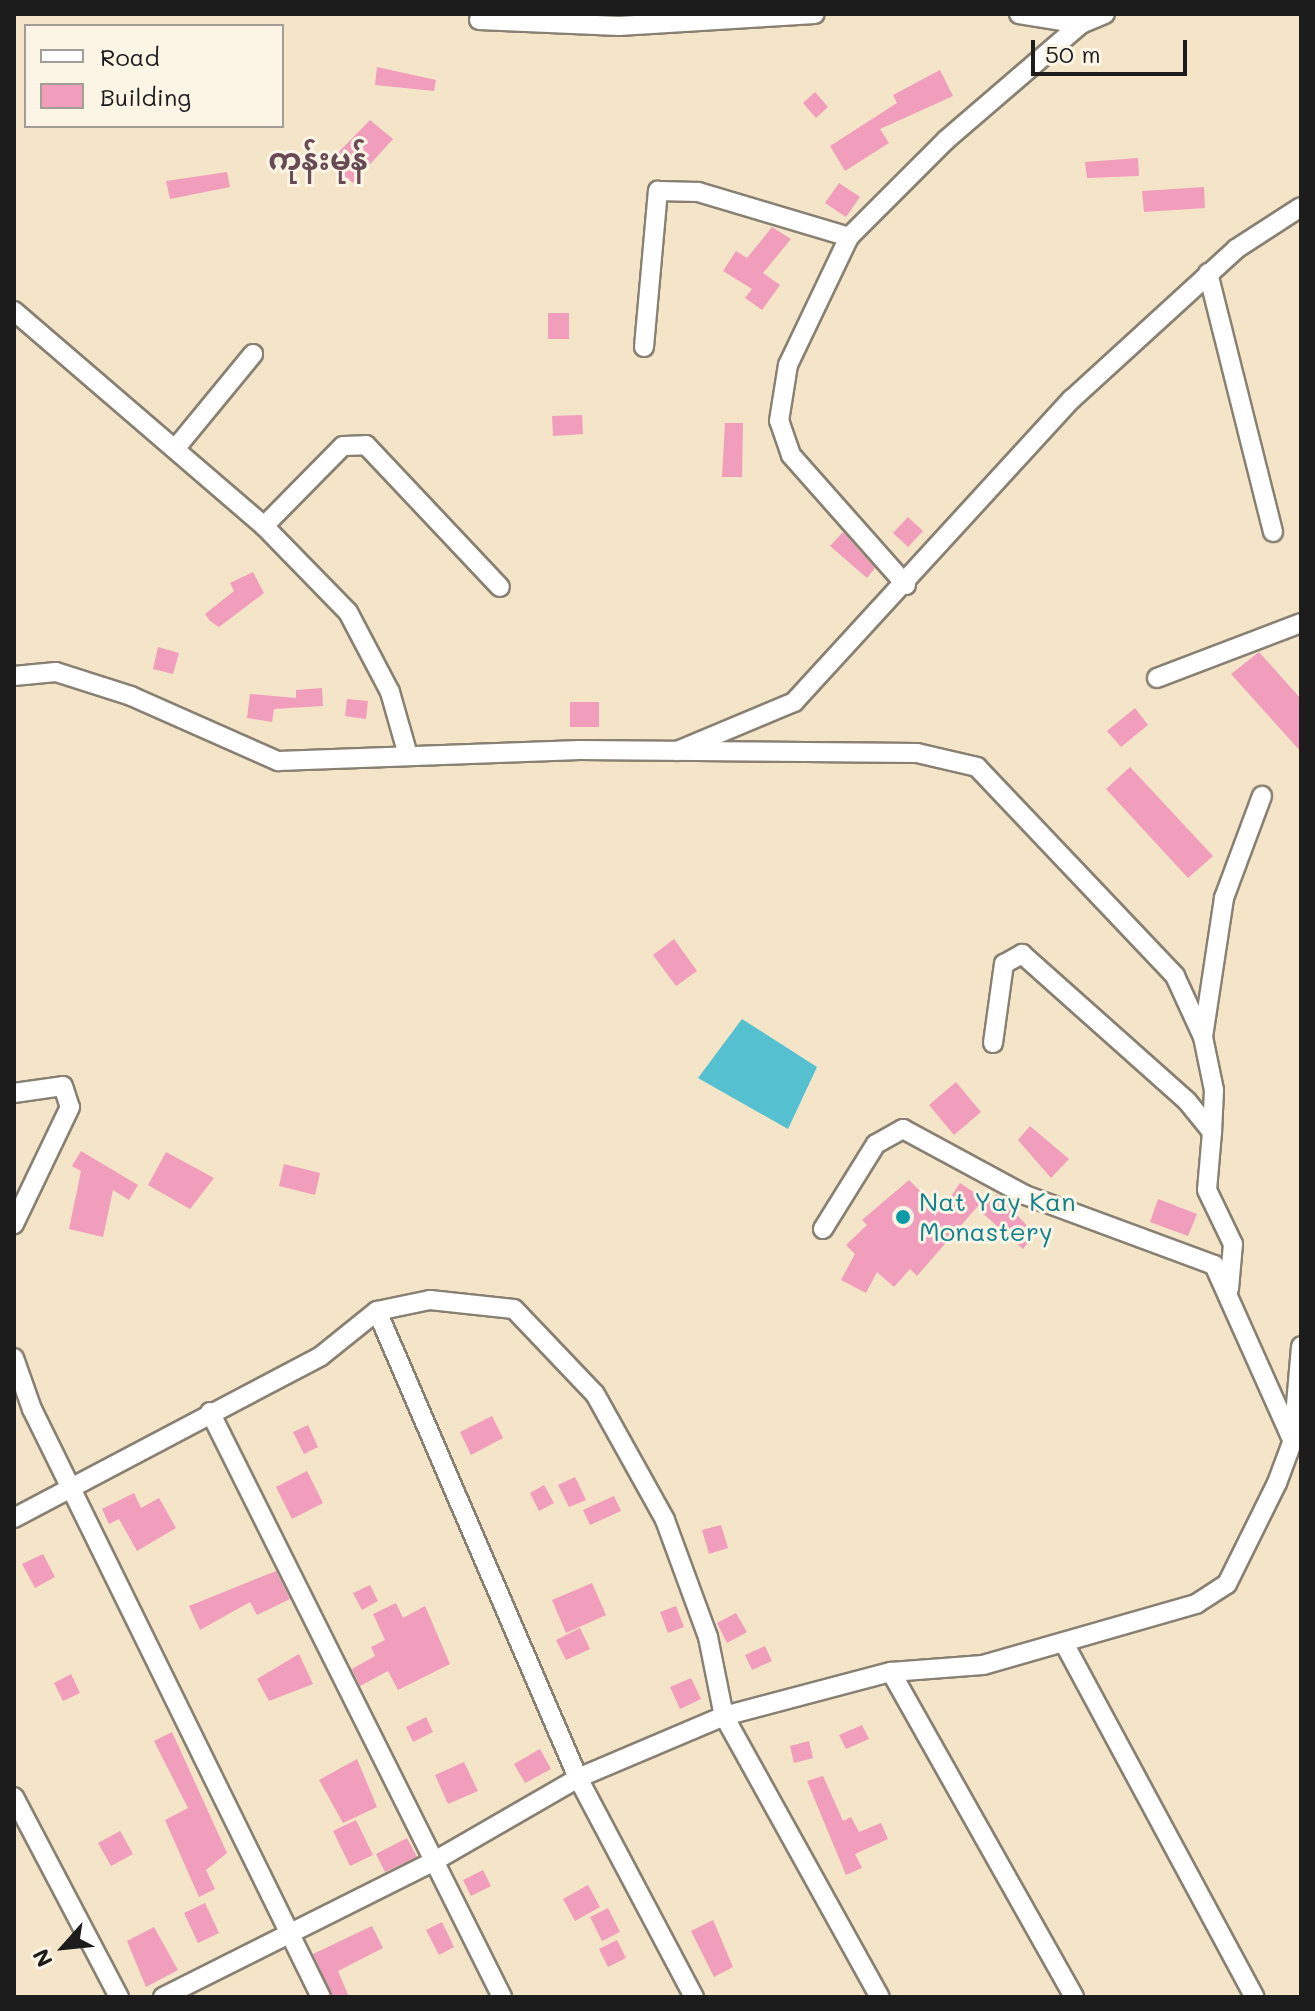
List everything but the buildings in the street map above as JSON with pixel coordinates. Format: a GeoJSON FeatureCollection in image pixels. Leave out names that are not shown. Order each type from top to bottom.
{"type":"FeatureCollection","features":[{"type":"Feature","properties":{"kind":"street"},"geometry":{"type":"LineString","coordinates":[[479,20],[619,26],[815,14]]}},
{"type":"Feature","properties":{"kind":"street"},"geometry":{"type":"LineString","coordinates":[[1019,14],[1081,24]]}},
{"type":"Feature","properties":{"kind":"street"},"geometry":{"type":"LineString","coordinates":[[906,585],[791,455],[779,421],[788,365],[849,237],[946,140],[1081,24],[1105,14]]}},
{"type":"Feature","properties":{"kind":"street"},"geometry":{"type":"LineString","coordinates":[[644,347],[658,191],[698,192],[849,237]]}},
{"type":"Feature","properties":{"kind":"street"},"geometry":{"type":"LineString","coordinates":[[671,753],[794,702],[906,585],[1072,399],[1208,273],[1301,207]]}},
{"type":"Feature","properties":{"kind":"street"},"geometry":{"type":"LineString","coordinates":[[1208,273],[1273,532]]}},
{"type":"Feature","properties":{"kind":"street"},"geometry":{"type":"LineString","coordinates":[[14,311],[264,526],[348,612],[390,692],[408,755]]}},
{"type":"Feature","properties":{"kind":"street"},"geometry":{"type":"LineString","coordinates":[[175,449],[253,354]]}},
{"type":"Feature","properties":{"kind":"street"},"geometry":{"type":"LineString","coordinates":[[264,526],[343,446],[366,445],[500,587]]}},
{"type":"Feature","properties":{"kind":"street"},"geometry":{"type":"LineString","coordinates":[[1157,678],[1301,623]]}},
{"type":"Feature","properties":{"kind":"street"},"geometry":{"type":"LineString","coordinates":[[14,676],[71,677],[278,761],[408,755],[917,753],[977,767],[1175,976],[1203,1037],[1214,1090],[1207,1190],[1233,1244],[1229,1289]]}},
{"type":"Feature","properties":{"kind":"street"},"geometry":{"type":"LineString","coordinates":[[1203,1037],[1224,898],[1262,796]]}},
{"type":"Feature","properties":{"kind":"street"},"geometry":{"type":"LineString","coordinates":[[993,1043],[1004,964],[1022,954],[1212,1132]]}},
{"type":"Feature","properties":{"kind":"street"},"geometry":{"type":"LineString","coordinates":[[14,1093],[63,1086],[70,1107],[14,1224]]}},
{"type":"Feature","properties":{"kind":"street"},"geometry":{"type":"LineString","coordinates":[[823,1229],[876,1144],[903,1129],[1025,1195],[1214,1265],[1229,1289],[1293,1440]]}},
{"type":"Feature","properties":{"kind":"street"},"geometry":{"type":"LineString","coordinates":[[14,1518],[321,1356],[377,1311],[430,1300],[514,1309],[549,1340],[595,1394],[665,1520],[708,1637],[724,1716],[880,1997]]}},
{"type":"Feature","properties":{"kind":"street"},"geometry":{"type":"LineString","coordinates":[[377,1311],[578,1778],[694,1997]]}},
{"type":"Feature","properties":{"kind":"street"},"geometry":{"type":"LineString","coordinates":[[163,1997],[431,1863],[578,1778],[724,1716],[891,1672],[983,1665],[1169,1618],[1227,1584],[1293,1440],[1301,1346]]}},
{"type":"Feature","properties":{"kind":"street"},"geometry":{"type":"LineString","coordinates":[[14,1358],[321,1997]]}},
{"type":"Feature","properties":{"kind":"street"},"geometry":{"type":"LineString","coordinates":[[210,1412],[431,1863],[502,1997]]}},
{"type":"Feature","properties":{"kind":"street"},"geometry":{"type":"LineString","coordinates":[[1064,1643],[1255,1997]]}},
{"type":"Feature","properties":{"kind":"street"},"geometry":{"type":"LineString","coordinates":[[891,1672],[1074,1997]]}},
{"type":"Feature","properties":{"kind":"street"},"geometry":{"type":"LineString","coordinates":[[14,1797],[119,1997]]}},
{"type":"Feature","properties":{"kind":"water"},"geometry":{"type":"Polygon","coordinates":[[[742,1019],[817,1067],[788,1129],[698,1078],[742,1019]]]}},
{"type":"Feature","properties":{"kind":"place","name":"Nat Yay Kan Monastery"},"geometry":{"type":"Point","coordinates":[903,1217]}},
{"type":"Feature","properties":{"kind":"district","name":"ကုန်းမုန်"},"geometry":{"type":"Point","coordinates":[318,158]}}]}
